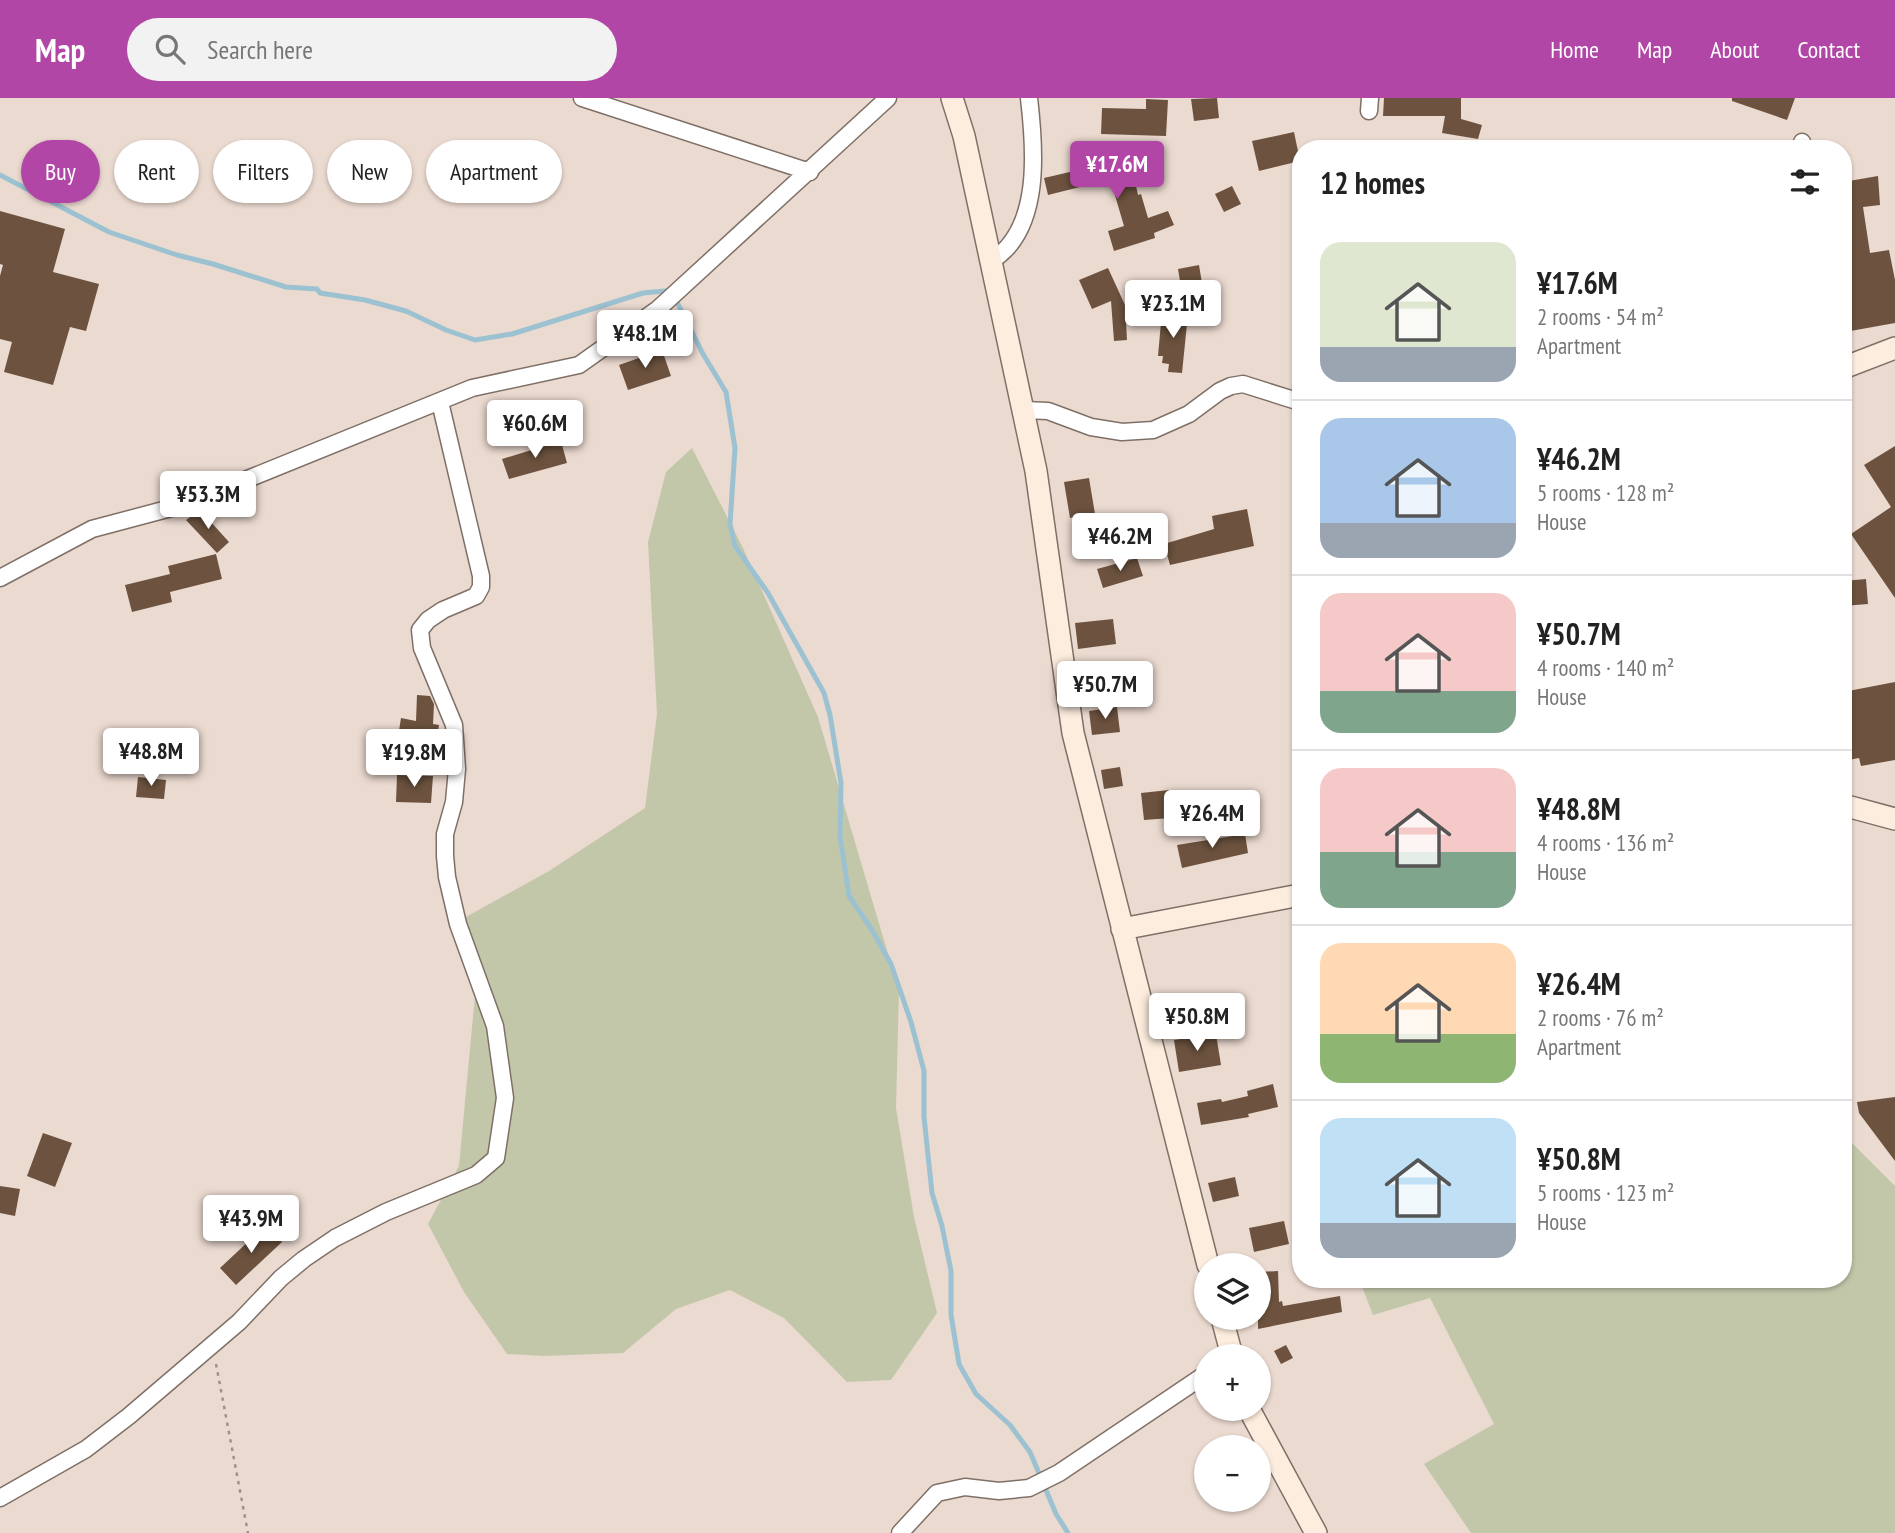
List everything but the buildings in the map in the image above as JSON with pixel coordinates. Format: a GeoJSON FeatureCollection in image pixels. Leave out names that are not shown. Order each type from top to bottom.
{"type":"FeatureCollection","features":[{"type":"Feature","properties":{"kind":"street"},"geometry":{"type":"LineString","coordinates":[[582,98],[810,172]]}},
{"type":"Feature","properties":{"kind":"street"},"geometry":{"type":"LineString","coordinates":[[0,578],[92,529],[186,503],[472,388],[579,365],[658,309],[888,98]]}},
{"type":"Feature","properties":{"kind":"street"},"geometry":{"type":"LineString","coordinates":[[952,98],[964,136],[1036,471],[1073,733],[1205,1253]]}},
{"type":"Feature","properties":{"kind":"street"},"geometry":{"type":"LineString","coordinates":[[991,261],[1007,248],[1024,221],[1028,204],[1034,150],[1029,98]]}},
{"type":"Feature","properties":{"kind":"street"},"geometry":{"type":"LineString","coordinates":[[1852,365],[1895,348]]}},
{"type":"Feature","properties":{"kind":"street"},"geometry":{"type":"LineString","coordinates":[[1024,410],[1048,411],[1091,427],[1122,432],[1153,430],[1189,414],[1231,386],[1243,384],[1292,399]]}},
{"type":"Feature","properties":{"kind":"street"},"geometry":{"type":"LineString","coordinates":[[0,1498],[86,1449],[129,1416],[239,1322],[281,1278],[335,1238],[386,1212],[476,1175],[496,1158],[505,1098],[495,1026],[458,924],[447,877],[445,834],[454,802],[457,769],[454,725],[422,648],[420,630],[428,620],[443,610],[476,596],[481,587],[481,576],[440,401]]}},
{"type":"Feature","properties":{"kind":"street"},"geometry":{"type":"LineString","coordinates":[[1852,808],[1895,818]]}},
{"type":"Feature","properties":{"kind":"street"},"geometry":{"type":"LineString","coordinates":[[1122,929],[1292,897]]}},
{"type":"Feature","properties":{"kind":"street"},"geometry":{"type":"LineString","coordinates":[[900,1533],[937,1493],[965,1487],[999,1491],[1029,1488],[1059,1473],[1194,1382]]}},
{"type":"Feature","properties":{"kind":"street"},"geometry":{"type":"LineString","coordinates":[[1255,1421],[1316,1533]]}},
{"type":"Feature","properties":{"kind":"path"},"geometry":{"type":"LineString","coordinates":[[212,1345],[248,1533]]}},
{"type":"Feature","properties":{"kind":"green space"},"geometry":{"type":"Polygon","coordinates":[[[692,448],[743,548],[818,717],[899,991],[896,1108],[914,1217],[937,1313],[891,1380],[847,1382],[784,1318],[730,1290],[676,1309],[623,1353],[544,1356],[507,1354],[464,1292],[428,1224],[459,1166],[476,985],[464,918],[549,871],[645,808],[657,714],[648,542],[666,472],[692,448]]]}},
{"type":"Feature","properties":{"kind":"green space"},"geometry":{"type":"Polygon","coordinates":[[[1852,1143],[1895,1186],[1895,1533],[1471,1533],[1424,1464],[1494,1424],[1430,1298],[1373,1315],[1362,1288],[1852,1288],[1852,1143]]]}},
{"type":"Feature","properties":{"kind":"waterway"},"geometry":{"type":"LineString","coordinates":[[0,175],[109,232],[286,287],[317,289],[320,293],[365,300],[406,311],[475,340],[512,334],[643,293],[665,291],[677,302],[726,392],[735,448],[730,524],[735,546],[768,593],[824,693],[830,715],[841,783],[840,836],[849,896],[891,964],[924,1071],[924,1117],[932,1193],[951,1271],[951,1315],[959,1364],[976,1394],[1010,1425],[1030,1452],[1056,1514],[1068,1533]]}}]}
